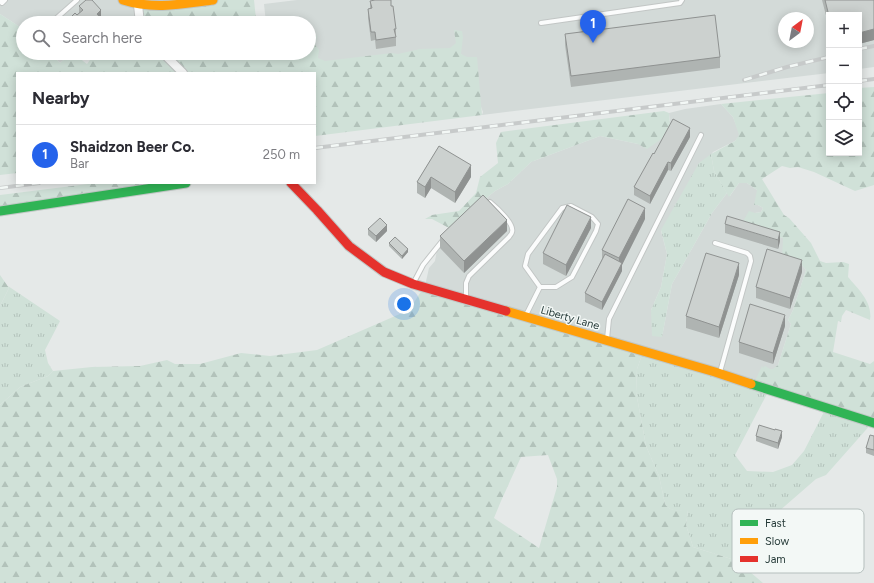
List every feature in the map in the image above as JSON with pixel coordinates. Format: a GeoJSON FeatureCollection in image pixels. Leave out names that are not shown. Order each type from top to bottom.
{"type":"FeatureCollection","features":[{"type":"Feature","properties":{"kind":"street"},"geometry":{"type":"LineString","coordinates":[[123,0],[138,5],[154,6],[213,0]]}},
{"type":"Feature","properties":{"kind":"street"},"geometry":{"type":"LineString","coordinates":[[138,5],[139,16]]}},
{"type":"Feature","properties":{"kind":"street"},"geometry":{"type":"LineString","coordinates":[[170,60],[182,72]]}},
{"type":"Feature","properties":{"kind":"street"},"geometry":{"type":"LineString","coordinates":[[0,211],[179,184]]}},
{"type":"Feature","properties":{"kind":"street","name":"Liberty Lane"},"geometry":{"type":"LineString","coordinates":[[292,184],[349,246],[384,272],[413,284],[719,374],[874,423]]}},
{"type":"Feature","properties":{"kind":"lane"},"geometry":{"type":"LineString","coordinates":[[0,1],[2,3],[5,0]]}},
{"type":"Feature","properties":{"kind":"lane"},"geometry":{"type":"LineString","coordinates":[[59,16],[77,0]]}},
{"type":"Feature","properties":{"kind":"lane"},"geometry":{"type":"LineString","coordinates":[[541,23],[680,3],[682,0]]}},
{"type":"Feature","properties":{"kind":"lane"},"geometry":{"type":"LineString","coordinates":[[607,341],[609,319],[701,134]]}},
{"type":"Feature","properties":{"kind":"lane"},"geometry":{"type":"LineString","coordinates":[[466,300],[466,282],[469,276],[509,237],[513,231],[512,226],[490,202],[483,201]]}},
{"type":"Feature","properties":{"kind":"lane"},"geometry":{"type":"LineString","coordinates":[[571,206],[592,217],[598,224],[596,231],[572,277],[556,287],[540,287],[525,266],[528,254],[558,213],[562,208],[571,206]]}},
{"type":"Feature","properties":{"kind":"lane"},"geometry":{"type":"LineString","coordinates":[[413,284],[423,265],[444,238]]}},
{"type":"Feature","properties":{"kind":"lane"},"geometry":{"type":"LineString","coordinates":[[715,244],[747,253],[750,256],[751,262],[719,374]]}},
{"type":"Feature","properties":{"kind":"lane"},"geometry":{"type":"LineString","coordinates":[[525,318],[540,287]]}},
{"type":"Feature","properties":{"kind":"shaded area"},"geometry":{"type":"Polygon","coordinates":[[[0,0],[205,0],[160,16],[16,16],[16,24],[0,14],[0,0]]]}},
{"type":"Feature","properties":{"kind":"shaded area"},"geometry":{"type":"Polygon","coordinates":[[[297,0],[874,0],[874,67],[862,69],[862,12],[826,12],[826,73],[482,115],[483,112],[460,51],[272,70],[294,60],[316,60],[316,16],[265,16],[264,4],[297,0]]]}},
{"type":"Feature","properties":{"kind":"shaded area"},"geometry":{"type":"Polygon","coordinates":[[[721,104],[733,117],[740,135],[735,141],[713,152],[661,231],[667,254],[661,287],[651,310],[662,337],[672,284],[712,213],[727,193],[730,196],[739,183],[747,183],[757,190],[758,205],[763,208],[761,212],[755,213],[742,225],[783,238],[806,270],[793,310],[788,320],[791,324],[778,365],[774,369],[770,369],[754,383],[425,286],[429,268],[435,261],[437,250],[456,223],[495,191],[508,184],[531,162],[600,136],[638,144],[670,121],[669,113],[685,109],[721,104]]]}},
{"type":"Feature","properties":{"kind":"green space"},"geometry":{"type":"Polygon","coordinates":[[[205,0],[254,0],[256,16],[140,16],[139,4],[205,0]]]}},
{"type":"Feature","properties":{"kind":"green space"},"geometry":{"type":"Polygon","coordinates":[[[0,14],[16,24],[16,60],[57,60],[60,63],[64,60],[82,60],[87,64],[90,60],[316,60],[316,46],[319,50],[318,58],[325,61],[392,53],[398,54],[420,49],[450,48],[456,43],[454,30],[462,31],[463,37],[461,54],[467,57],[477,57],[482,115],[316,136],[316,72],[16,72],[16,173],[0,175],[0,14]]]}},
{"type":"Feature","properties":{"kind":"green space"},"geometry":{"type":"Polygon","coordinates":[[[874,87],[874,185],[855,191],[814,172],[798,167],[790,168],[782,166],[762,179],[784,215],[789,218],[811,243],[820,261],[826,263],[843,262],[849,264],[848,277],[864,296],[867,302],[870,320],[846,310],[842,316],[841,322],[838,321],[833,352],[870,364],[874,361],[874,423],[754,383],[762,366],[763,368],[765,366],[773,369],[778,365],[791,324],[788,320],[793,310],[806,270],[801,264],[782,259],[783,238],[741,225],[749,211],[755,213],[761,212],[763,208],[758,205],[754,205],[757,190],[747,183],[739,183],[729,197],[714,171],[711,154],[735,141],[739,135],[733,117],[721,104],[826,93],[826,156],[862,156],[862,88],[874,87]]]}},
{"type":"Feature","properties":{"kind":"green space"},"geometry":{"type":"Polygon","coordinates":[[[664,111],[669,113],[670,125],[663,138],[647,149],[638,144],[600,136],[531,162],[508,184],[495,191],[449,228],[432,219],[425,219],[432,215],[459,211],[476,193],[480,177],[498,163],[496,143],[501,132],[664,111]]]}},
{"type":"Feature","properties":{"kind":"green space"},"geometry":{"type":"Polygon","coordinates":[[[711,154],[714,171],[727,193],[712,213],[672,284],[662,337],[652,336],[651,310],[661,287],[667,254],[661,230],[699,163],[711,154]]]}},
{"type":"Feature","properties":{"kind":"green space"},"geometry":{"type":"Polygon","coordinates":[[[88,184],[174,184],[0,210],[0,195],[88,184]]]}},
{"type":"Feature","properties":{"kind":"green space"},"geometry":{"type":"Polygon","coordinates":[[[0,275],[9,288],[0,306],[0,275]]]}},
{"type":"Feature","properties":{"kind":"green space"},"geometry":{"type":"Polygon","coordinates":[[[8,286],[60,321],[45,350],[48,363],[53,371],[48,376],[20,387],[0,405],[0,306],[9,288],[8,286]]]}},
{"type":"Feature","properties":{"kind":"green space"},"geometry":{"type":"Polygon","coordinates":[[[422,290],[643,352],[637,369],[636,392],[646,446],[659,476],[665,504],[667,507],[672,509],[688,510],[686,525],[693,547],[732,559],[732,573],[751,573],[763,583],[0,583],[0,405],[20,387],[48,376],[53,371],[92,367],[140,366],[167,360],[175,364],[200,364],[241,353],[270,356],[317,350],[409,310],[422,290]],[[548,455],[521,457],[494,518],[539,548],[557,487],[557,479],[548,455]]]}},
{"type":"Feature","properties":{"kind":"green space"},"geometry":{"type":"Polygon","coordinates":[[[643,352],[769,390],[735,455],[747,471],[773,472],[792,465],[804,451],[826,408],[872,423],[826,475],[816,479],[782,509],[732,509],[732,559],[693,547],[686,525],[688,510],[672,510],[665,504],[659,476],[646,446],[636,392],[637,369],[643,352]]]}},
{"type":"Feature","properties":{"kind":"building"},"geometry":{"type":"Polygon","coordinates":[[[86,0],[92,0],[101,10],[97,14],[99,16],[72,16],[75,13],[77,15],[83,10],[79,6],[86,0]]]}},
{"type":"Feature","properties":{"kind":"building"},"geometry":{"type":"Polygon","coordinates":[[[391,0],[396,37],[376,40],[375,32],[371,32],[368,9],[372,8],[370,1],[391,0]]]}},
{"type":"Feature","properties":{"kind":"building"},"geometry":{"type":"Polygon","coordinates":[[[825,0],[874,0],[874,29],[862,32],[862,12],[828,12],[825,0]]]}},
{"type":"Feature","properties":{"kind":"building"},"geometry":{"type":"Polygon","coordinates":[[[715,15],[720,57],[571,76],[565,34],[715,15]]]}},
{"type":"Feature","properties":{"kind":"building"},"geometry":{"type":"Polygon","coordinates":[[[673,119],[690,128],[671,163],[668,162],[650,196],[634,187],[673,119]]]}},
{"type":"Feature","properties":{"kind":"building"},"geometry":{"type":"Polygon","coordinates":[[[439,146],[471,165],[455,192],[431,177],[425,187],[417,182],[439,146]]]}},
{"type":"Feature","properties":{"kind":"building"},"geometry":{"type":"Polygon","coordinates":[[[483,195],[507,220],[464,261],[440,236],[483,195]]]}},
{"type":"Feature","properties":{"kind":"building"},"geometry":{"type":"Polygon","coordinates":[[[628,199],[645,208],[619,258],[602,250],[628,199]]]}},
{"type":"Feature","properties":{"kind":"building"},"geometry":{"type":"Polygon","coordinates":[[[567,205],[591,217],[566,265],[543,253],[567,205]]]}},
{"type":"Feature","properties":{"kind":"building"},"geometry":{"type":"Polygon","coordinates":[[[727,216],[780,232],[778,240],[725,224],[727,216]]]}},
{"type":"Feature","properties":{"kind":"building"},"geometry":{"type":"Polygon","coordinates":[[[380,218],[387,225],[376,236],[368,229],[380,218]]]}},
{"type":"Feature","properties":{"kind":"building"},"geometry":{"type":"Polygon","coordinates":[[[395,237],[408,249],[402,256],[389,243],[395,237]]]}},
{"type":"Feature","properties":{"kind":"building"},"geometry":{"type":"Polygon","coordinates":[[[767,249],[802,260],[790,298],[756,287],[767,249]]]}},
{"type":"Feature","properties":{"kind":"building"},"geometry":{"type":"Polygon","coordinates":[[[706,253],[739,263],[719,327],[686,316],[706,253]]]}},
{"type":"Feature","properties":{"kind":"building"},"geometry":{"type":"Polygon","coordinates":[[[605,254],[622,263],[602,302],[585,293],[605,254]]]}},
{"type":"Feature","properties":{"kind":"building"},"geometry":{"type":"Polygon","coordinates":[[[750,304],[785,315],[773,353],[739,342],[750,304]]]}},
{"type":"Feature","properties":{"kind":"building"},"geometry":{"type":"Polygon","coordinates":[[[759,425],[782,431],[778,443],[756,436],[759,425]]]}},
{"type":"Feature","properties":{"kind":"building"},"geometry":{"type":"Polygon","coordinates":[[[870,435],[874,436],[874,450],[866,448],[870,435]]]}},
{"type":"Feature","properties":{"kind":"railway"},"geometry":{"type":"LineString","coordinates":[[862,48],[874,46]]}},
{"type":"Feature","properties":{"kind":"railway"},"geometry":{"type":"LineString","coordinates":[[744,80],[787,67],[826,58]]}},
{"type":"Feature","properties":{"kind":"railway"},"geometry":{"type":"LineString","coordinates":[[862,81],[874,79]]}},
{"type":"Feature","properties":{"kind":"railway"},"geometry":{"type":"LineString","coordinates":[[316,148],[826,85]]}},
{"type":"Feature","properties":{"kind":"railway"},"geometry":{"type":"LineString","coordinates":[[0,188],[31,184]]}},
{"type":"Feature","properties":{"kind":"traffic: fast"},"geometry":{"type":"LineString","coordinates":[[0,211],[179,184]]}},
{"type":"Feature","properties":{"kind":"traffic: fast"},"geometry":{"type":"LineString","coordinates":[[751,384],[874,423]]}},
{"type":"Feature","properties":{"kind":"traffic: slow"},"geometry":{"type":"LineString","coordinates":[[123,0],[146,5],[168,5],[213,0]]}},
{"type":"Feature","properties":{"kind":"traffic: slow"},"geometry":{"type":"LineString","coordinates":[[506,311],[715,372],[751,384]]}},
{"type":"Feature","properties":{"kind":"traffic: jam"},"geometry":{"type":"LineString","coordinates":[[292,184],[349,246],[384,272],[413,284],[506,311]]}},
{"type":"Feature","properties":{"kind":"place","name":"Shaidzon Beer Co."},"geometry":{"type":"Point","coordinates":[593,43]}}]}
